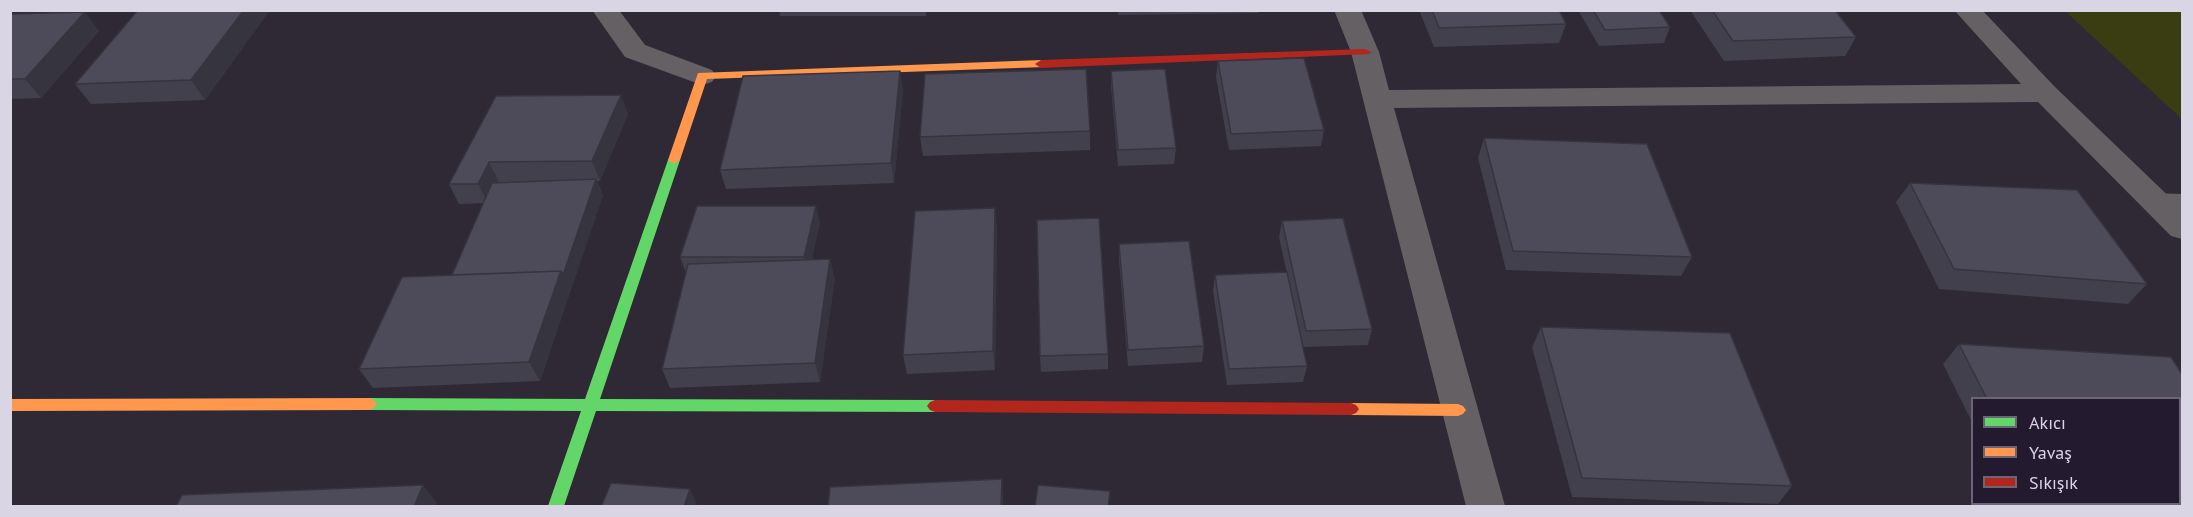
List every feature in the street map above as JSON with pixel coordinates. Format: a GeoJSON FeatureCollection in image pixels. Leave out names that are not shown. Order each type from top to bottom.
{"type":"FeatureCollection","features":[{"type":"Feature","properties":{"kind":"street"},"geometry":{"type":"LineString","coordinates":[[605,10],[635,51],[702,76],[1365,52]]}},
{"type":"Feature","properties":{"kind":"street"},"geometry":{"type":"LineString","coordinates":[[1347,10],[1365,52],[1485,507]]}},
{"type":"Feature","properties":{"kind":"street"},"geometry":{"type":"LineString","coordinates":[[1966,10],[2045,93],[2182,228]]}},
{"type":"Feature","properties":{"kind":"street"},"geometry":{"type":"LineString","coordinates":[[556,507],[702,76]]}},
{"type":"Feature","properties":{"kind":"street"},"geometry":{"type":"LineString","coordinates":[[1377,99],[2045,93]]}},
{"type":"Feature","properties":{"kind":"street"},"geometry":{"type":"LineString","coordinates":[[10,405],[593,403],[1458,410]]}},
{"type":"Feature","properties":{"kind":"lane"},"geometry":{"type":"LineString","coordinates":[[2153,200],[2182,201]]}},
{"type":"Feature","properties":{"kind":"green space"},"geometry":{"type":"Polygon","coordinates":[[[2065,11],[2182,11],[2182,119],[2065,11]]]}},
{"type":"Feature","properties":{"kind":"building"},"geometry":{"type":"Polygon","coordinates":[[[138,10],[244,10],[191,80],[75,84],[138,10]]]}},
{"type":"Feature","properties":{"kind":"building"},"geometry":{"type":"Polygon","coordinates":[[[1432,10],[1559,10],[1566,24],[1439,28],[1432,10]]]}},
{"type":"Feature","properties":{"kind":"building"},"geometry":{"type":"Polygon","coordinates":[[[1593,10],[1659,10],[1670,27],[1605,30],[1593,10]]]}},
{"type":"Feature","properties":{"kind":"building"},"geometry":{"type":"Polygon","coordinates":[[[1712,10],[1835,10],[1856,37],[1733,41],[1712,10]]]}},
{"type":"Feature","properties":{"kind":"building"},"geometry":{"type":"Polygon","coordinates":[[[85,12],[25,79],[10,79],[10,14],[85,12]]]}},
{"type":"Feature","properties":{"kind":"building"},"geometry":{"type":"Polygon","coordinates":[[[1304,58],[1324,130],[1231,134],[1218,61],[1304,58]]]}},
{"type":"Feature","properties":{"kind":"building"},"geometry":{"type":"Polygon","coordinates":[[[1086,69],[1090,131],[920,137],[925,74],[1086,69]]]}},
{"type":"Feature","properties":{"kind":"building"},"geometry":{"type":"Polygon","coordinates":[[[1165,69],[1176,148],[1118,150],[1111,71],[1165,69]]]}},
{"type":"Feature","properties":{"kind":"building"},"geometry":{"type":"Polygon","coordinates":[[[900,71],[891,163],[720,170],[743,76],[900,71]]]}},
{"type":"Feature","properties":{"kind":"building"},"geometry":{"type":"Polygon","coordinates":[[[621,95],[592,161],[489,162],[478,184],[449,184],[496,96],[621,95]]]}},
{"type":"Feature","properties":{"kind":"building"},"geometry":{"type":"Polygon","coordinates":[[[1484,138],[1647,144],[1692,257],[1513,251],[1484,138]]]}},
{"type":"Feature","properties":{"kind":"building"},"geometry":{"type":"Polygon","coordinates":[[[596,179],[563,275],[561,271],[452,275],[492,183],[596,179]]]}},
{"type":"Feature","properties":{"kind":"building"},"geometry":{"type":"Polygon","coordinates":[[[1910,183],[2077,190],[2147,284],[1954,269],[1910,183]]]}},
{"type":"Feature","properties":{"kind":"building"},"geometry":{"type":"Polygon","coordinates":[[[697,206],[816,206],[804,257],[680,257],[697,206]]]}},
{"type":"Feature","properties":{"kind":"building"},"geometry":{"type":"Polygon","coordinates":[[[995,208],[993,351],[903,355],[915,211],[995,208]]]}},
{"type":"Feature","properties":{"kind":"building"},"geometry":{"type":"Polygon","coordinates":[[[1099,218],[1108,354],[1040,356],[1037,220],[1099,218]]]}},
{"type":"Feature","properties":{"kind":"building"},"geometry":{"type":"Polygon","coordinates":[[[1343,218],[1372,329],[1306,331],[1282,221],[1343,218]]]}},
{"type":"Feature","properties":{"kind":"building"},"geometry":{"type":"Polygon","coordinates":[[[1189,241],[1204,346],[1128,350],[1119,244],[1189,241]]]}},
{"type":"Feature","properties":{"kind":"building"},"geometry":{"type":"Polygon","coordinates":[[[830,259],[815,363],[662,369],[688,264],[830,259]]]}},
{"type":"Feature","properties":{"kind":"building"},"geometry":{"type":"Polygon","coordinates":[[[561,271],[529,362],[359,369],[402,277],[561,271]]]}},
{"type":"Feature","properties":{"kind":"building"},"geometry":{"type":"Polygon","coordinates":[[[1287,272],[1307,366],[1229,369],[1215,275],[1287,272]]]}},
{"type":"Feature","properties":{"kind":"building"},"geometry":{"type":"Polygon","coordinates":[[[1541,327],[1730,333],[1792,486],[1582,478],[1541,327]]]}},
{"type":"Feature","properties":{"kind":"building"},"geometry":{"type":"Polygon","coordinates":[[[1959,344],[2171,357],[2182,374],[2182,507],[2044,507],[2043,505],[2181,505],[2181,397],[1986,397],[1959,344]]]}},
{"type":"Feature","properties":{"kind":"building"},"geometry":{"type":"Polygon","coordinates":[[[1002,479],[1001,507],[828,507],[830,487],[1002,479]]]}},
{"type":"Feature","properties":{"kind":"building"},"geometry":{"type":"Polygon","coordinates":[[[611,483],[690,489],[684,507],[601,507],[611,483]]]}},
{"type":"Feature","properties":{"kind":"building"},"geometry":{"type":"Polygon","coordinates":[[[423,485],[414,507],[176,507],[182,495],[423,485]]]}},
{"type":"Feature","properties":{"kind":"building"},"geometry":{"type":"Polygon","coordinates":[[[1038,485],[1110,491],[1108,507],[1035,507],[1038,485]]]}},
{"type":"Feature","properties":{"kind":"traffic: fast"},"geometry":{"type":"LineString","coordinates":[[556,506],[674,160]]}},
{"type":"Feature","properties":{"kind":"traffic: fast"},"geometry":{"type":"LineString","coordinates":[[369,404],[935,406]]}},
{"type":"Feature","properties":{"kind":"traffic: slow"},"geometry":{"type":"LineString","coordinates":[[674,160],[702,76],[1041,64]]}},
{"type":"Feature","properties":{"kind":"traffic: slow"},"geometry":{"type":"LineString","coordinates":[[10,405],[369,404]]}},
{"type":"Feature","properties":{"kind":"traffic: slow"},"geometry":{"type":"LineString","coordinates":[[1351,409],[1458,410]]}},
{"type":"Feature","properties":{"kind":"traffic: jam"},"geometry":{"type":"LineString","coordinates":[[1041,64],[1365,52]]}},
{"type":"Feature","properties":{"kind":"traffic: jam"},"geometry":{"type":"LineString","coordinates":[[935,406],[1351,409]]}}]}
